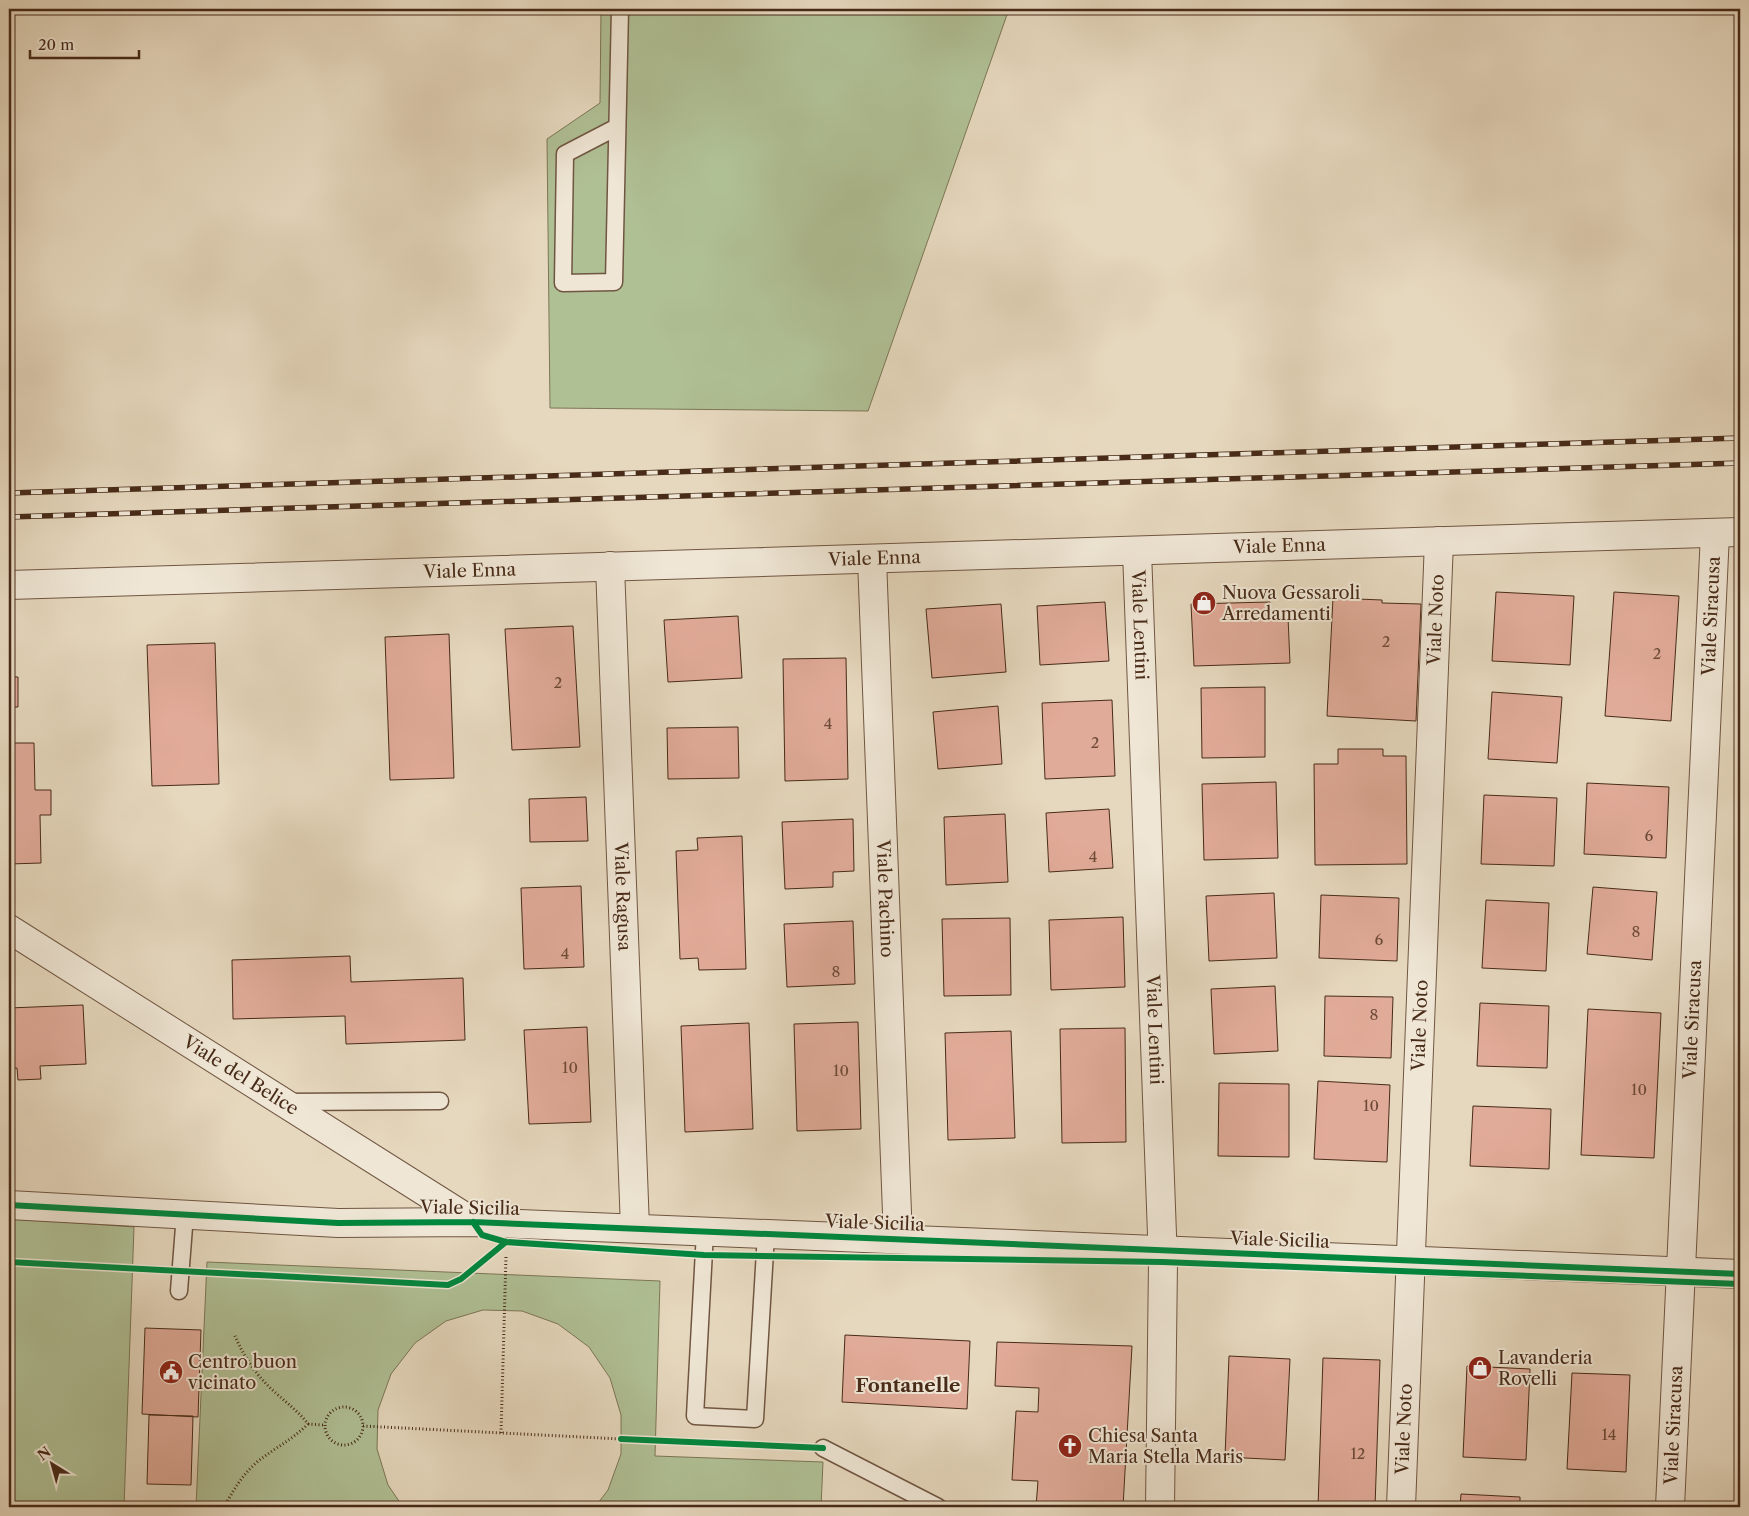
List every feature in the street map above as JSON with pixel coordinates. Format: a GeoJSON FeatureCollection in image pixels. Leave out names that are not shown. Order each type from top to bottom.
{"type":"FeatureCollection","features":[{"type":"Feature","properties":{"kind":"street","name":"Viale Enna"},"geometry":{"type":"LineString","coordinates":[[9,585],[1727,533]]}},
{"type":"Feature","properties":{"kind":"street","name":"Viale Siracusa"},"geometry":{"type":"LineString","coordinates":[[1670,1507],[1681,1272],[1727,533]]}},
{"type":"Feature","properties":{"kind":"street","name":"Viale Noto"},"geometry":{"type":"LineString","coordinates":[[1401,1507],[1439,542]]}},
{"type":"Feature","properties":{"kind":"street","name":"Viale Lentini"},"geometry":{"type":"LineString","coordinates":[[1137,551],[1162,1250],[1160,1507]]}},
{"type":"Feature","properties":{"kind":"street","name":"Viale Pachino"},"geometry":{"type":"LineString","coordinates":[[872,559],[898,1239]]}},
{"type":"Feature","properties":{"kind":"street","name":"Viale Ragusa"},"geometry":{"type":"LineString","coordinates":[[610,566],[635,1228]]}},
{"type":"Feature","properties":{"kind":"street","name":"Viale del Belice"},"geometry":{"type":"LineString","coordinates":[[14,936],[473,1222]]}},
{"type":"Feature","properties":{"kind":"street","name":"Viale Sicilia"},"geometry":{"type":"LineString","coordinates":[[9,1204],[338,1223],[507,1223],[1740,1274]]}},
{"type":"Feature","properties":{"kind":"lane"},"geometry":{"type":"LineString","coordinates":[[617,127],[565,154],[563,283],[614,282],[620,9]]}},
{"type":"Feature","properties":{"kind":"lane"},"geometry":{"type":"LineString","coordinates":[[283,1102],[440,1101]]}},
{"type":"Feature","properties":{"kind":"lane"},"geometry":{"type":"LineString","coordinates":[[179,1291],[185,1214]]}},
{"type":"Feature","properties":{"kind":"lane"},"geometry":{"type":"LineString","coordinates":[[705,1232],[695,1416],[756,1419],[766,1234]]}},
{"type":"Feature","properties":{"kind":"lane"},"geometry":{"type":"LineString","coordinates":[[823,1448],[938,1507]]}},
{"type":"Feature","properties":{"kind":"path"},"geometry":{"type":"LineString","coordinates":[[502,1433],[507,1223]]}},
{"type":"Feature","properties":{"kind":"path"},"geometry":{"type":"LineString","coordinates":[[231,1325],[242,1352],[263,1381],[301,1415],[308,1424],[324,1425]]}},
{"type":"Feature","properties":{"kind":"path"},"geometry":{"type":"LineString","coordinates":[[344,1406],[358,1412],[363,1426],[357,1440],[343,1446],[329,1439],[324,1425],[330,1411],[344,1406]]}},
{"type":"Feature","properties":{"kind":"path"},"geometry":{"type":"LineString","coordinates":[[224,1507],[240,1480],[257,1463],[296,1436],[308,1424]]}},
{"type":"Feature","properties":{"kind":"path"},"geometry":{"type":"LineString","coordinates":[[363,1426],[630,1440]]}},
{"type":"Feature","properties":{"kind":"green space"},"geometry":{"type":"Polygon","coordinates":[[[601,9],[1009,9],[868,411],[550,408],[547,139],[600,103],[601,9]]]}},
{"type":"Feature","properties":{"kind":"green space"},"geometry":{"type":"Polygon","coordinates":[[[9,1218],[134,1227],[124,1507],[9,1507],[9,1218]]]}},
{"type":"Feature","properties":{"kind":"green space"},"geometry":{"type":"Polygon","coordinates":[[[207,1262],[660,1281],[655,1456],[823,1462],[821,1507],[595,1507],[608,1490],[621,1454],[621,1415],[610,1378],[589,1347],[558,1324],[522,1311],[483,1310],[446,1321],[415,1343],[391,1374],[378,1410],[377,1449],[388,1485],[403,1507],[196,1507],[207,1262]]]}},
{"type":"Feature","properties":{"kind":"building"},"geometry":{"type":"Polygon","coordinates":[[[1496,592],[1574,596],[1570,665],[1492,661],[1496,592]]]}},
{"type":"Feature","properties":{"kind":"building"},"geometry":{"type":"Polygon","coordinates":[[[1614,592],[1679,596],[1671,721],[1605,716],[1614,592]]]}},
{"type":"Feature","properties":{"kind":"building"},"geometry":{"type":"Polygon","coordinates":[[[1333,598],[1382,600],[1382,603],[1421,604],[1416,721],[1327,716],[1333,598]]]}},
{"type":"Feature","properties":{"kind":"building"},"geometry":{"type":"Polygon","coordinates":[[[1105,602],[1109,661],[1040,665],[1037,606],[1105,602]]]}},
{"type":"Feature","properties":{"kind":"building"},"geometry":{"type":"Polygon","coordinates":[[[1270,602],[1271,617],[1288,617],[1290,663],[1194,666],[1191,604],[1270,602]]]}},
{"type":"Feature","properties":{"kind":"building"},"geometry":{"type":"Polygon","coordinates":[[[1001,604],[1006,672],[932,678],[926,609],[1001,604]]]}},
{"type":"Feature","properties":{"kind":"building"},"geometry":{"type":"Polygon","coordinates":[[[738,616],[742,678],[668,682],[664,620],[738,616]]]}},
{"type":"Feature","properties":{"kind":"building"},"geometry":{"type":"Polygon","coordinates":[[[573,626],[580,747],[512,750],[505,629],[573,626]]]}},
{"type":"Feature","properties":{"kind":"building"},"geometry":{"type":"Polygon","coordinates":[[[449,634],[454,778],[390,780],[385,637],[449,634]]]}},
{"type":"Feature","properties":{"kind":"building"},"geometry":{"type":"Polygon","coordinates":[[[215,643],[219,784],[152,786],[147,645],[215,643]]]}},
{"type":"Feature","properties":{"kind":"building"},"geometry":{"type":"Polygon","coordinates":[[[846,658],[848,779],[785,781],[783,659],[846,658]]]}},
{"type":"Feature","properties":{"kind":"building"},"geometry":{"type":"Polygon","coordinates":[[[9,677],[18,677],[18,707],[9,707],[9,677]]]}},
{"type":"Feature","properties":{"kind":"building"},"geometry":{"type":"Polygon","coordinates":[[[1265,687],[1265,757],[1202,758],[1201,688],[1265,687]]]}},
{"type":"Feature","properties":{"kind":"building"},"geometry":{"type":"Polygon","coordinates":[[[1492,692],[1562,697],[1557,763],[1488,759],[1492,692]]]}},
{"type":"Feature","properties":{"kind":"building"},"geometry":{"type":"Polygon","coordinates":[[[1112,700],[1115,776],[1045,779],[1042,703],[1112,700]]]}},
{"type":"Feature","properties":{"kind":"building"},"geometry":{"type":"Polygon","coordinates":[[[998,706],[1002,764],[938,769],[933,712],[998,706]]]}},
{"type":"Feature","properties":{"kind":"building"},"geometry":{"type":"Polygon","coordinates":[[[9,707],[10,743],[34,743],[35,790],[51,790],[51,815],[40,815],[41,863],[9,864],[9,707]]]}},
{"type":"Feature","properties":{"kind":"building"},"geometry":{"type":"Polygon","coordinates":[[[738,727],[739,778],[668,779],[667,728],[738,727]]]}},
{"type":"Feature","properties":{"kind":"building"},"geometry":{"type":"Polygon","coordinates":[[[1338,749],[1383,749],[1383,756],[1406,756],[1407,864],[1315,865],[1314,764],[1338,764],[1338,749]]]}},
{"type":"Feature","properties":{"kind":"building"},"geometry":{"type":"Polygon","coordinates":[[[1276,782],[1278,858],[1204,860],[1202,784],[1276,782]]]}},
{"type":"Feature","properties":{"kind":"building"},"geometry":{"type":"Polygon","coordinates":[[[1587,783],[1669,787],[1666,858],[1584,854],[1587,783]]]}},
{"type":"Feature","properties":{"kind":"building"},"geometry":{"type":"Polygon","coordinates":[[[1484,795],[1557,798],[1554,866],[1481,864],[1484,795]]]}},
{"type":"Feature","properties":{"kind":"building"},"geometry":{"type":"Polygon","coordinates":[[[586,797],[588,841],[530,842],[529,799],[586,797]]]}},
{"type":"Feature","properties":{"kind":"building"},"geometry":{"type":"Polygon","coordinates":[[[1109,809],[1113,868],[1049,872],[1046,813],[1109,809]]]}},
{"type":"Feature","properties":{"kind":"building"},"geometry":{"type":"Polygon","coordinates":[[[1005,814],[1008,882],[946,885],[944,817],[1005,814]]]}},
{"type":"Feature","properties":{"kind":"building"},"geometry":{"type":"Polygon","coordinates":[[[853,819],[854,871],[833,872],[833,887],[785,889],[782,822],[853,819]]]}},
{"type":"Feature","properties":{"kind":"building"},"geometry":{"type":"Polygon","coordinates":[[[742,836],[746,969],[699,970],[698,958],[680,959],[676,851],[698,850],[697,838],[742,836]]]}},
{"type":"Feature","properties":{"kind":"building"},"geometry":{"type":"Polygon","coordinates":[[[581,886],[584,967],[524,969],[521,888],[581,886]]]}},
{"type":"Feature","properties":{"kind":"building"},"geometry":{"type":"Polygon","coordinates":[[[1593,887],[1657,892],[1652,960],[1587,954],[1593,887]]]}},
{"type":"Feature","properties":{"kind":"building"},"geometry":{"type":"Polygon","coordinates":[[[1274,893],[1277,958],[1209,961],[1206,896],[1274,893]]]}},
{"type":"Feature","properties":{"kind":"building"},"geometry":{"type":"Polygon","coordinates":[[[1321,895],[1399,898],[1397,961],[1319,958],[1321,895]]]}},
{"type":"Feature","properties":{"kind":"building"},"geometry":{"type":"Polygon","coordinates":[[[1486,900],[1549,903],[1546,971],[1482,968],[1486,900]]]}},
{"type":"Feature","properties":{"kind":"building"},"geometry":{"type":"Polygon","coordinates":[[[1123,917],[1125,987],[1051,990],[1049,920],[1123,917]]]}},
{"type":"Feature","properties":{"kind":"building"},"geometry":{"type":"Polygon","coordinates":[[[1010,918],[1011,995],[944,996],[942,919],[1010,918]]]}},
{"type":"Feature","properties":{"kind":"building"},"geometry":{"type":"Polygon","coordinates":[[[853,921],[855,984],[787,987],[784,924],[853,921]]]}},
{"type":"Feature","properties":{"kind":"building"},"geometry":{"type":"Polygon","coordinates":[[[350,956],[351,982],[463,978],[465,1040],[346,1044],[345,1016],[233,1019],[232,960],[350,956]]]}},
{"type":"Feature","properties":{"kind":"building"},"geometry":{"type":"Polygon","coordinates":[[[1275,986],[1278,1051],[1214,1054],[1211,989],[1275,986]]]}},
{"type":"Feature","properties":{"kind":"building"},"geometry":{"type":"Polygon","coordinates":[[[1325,996],[1393,997],[1391,1058],[1324,1056],[1325,996]]]}},
{"type":"Feature","properties":{"kind":"building"},"geometry":{"type":"Polygon","coordinates":[[[1480,1003],[1549,1006],[1547,1068],[1477,1066],[1480,1003]]]}},
{"type":"Feature","properties":{"kind":"building"},"geometry":{"type":"Polygon","coordinates":[[[83,1005],[86,1064],[40,1066],[41,1079],[18,1080],[17,1068],[9,1069],[9,1008],[83,1005]]]}},
{"type":"Feature","properties":{"kind":"building"},"geometry":{"type":"Polygon","coordinates":[[[1588,1009],[1661,1013],[1654,1158],[1581,1155],[1588,1009]]]}},
{"type":"Feature","properties":{"kind":"building"},"geometry":{"type":"Polygon","coordinates":[[[858,1022],[861,1129],[797,1131],[794,1024],[858,1022]]]}},
{"type":"Feature","properties":{"kind":"building"},"geometry":{"type":"Polygon","coordinates":[[[749,1023],[753,1129],[685,1132],[681,1026],[749,1023]]]}},
{"type":"Feature","properties":{"kind":"building"},"geometry":{"type":"Polygon","coordinates":[[[587,1027],[591,1122],[529,1124],[524,1030],[587,1027]]]}},
{"type":"Feature","properties":{"kind":"building"},"geometry":{"type":"Polygon","coordinates":[[[1125,1028],[1126,1142],[1062,1143],[1060,1029],[1125,1028]]]}},
{"type":"Feature","properties":{"kind":"building"},"geometry":{"type":"Polygon","coordinates":[[[1011,1031],[1015,1138],[948,1140],[945,1033],[1011,1031]]]}},
{"type":"Feature","properties":{"kind":"building"},"geometry":{"type":"Polygon","coordinates":[[[1318,1081],[1390,1085],[1387,1162],[1314,1159],[1318,1081]]]}},
{"type":"Feature","properties":{"kind":"building"},"geometry":{"type":"Polygon","coordinates":[[[1219,1083],[1289,1084],[1289,1157],[1218,1156],[1219,1083]]]}},
{"type":"Feature","properties":{"kind":"building"},"geometry":{"type":"Polygon","coordinates":[[[1473,1106],[1551,1109],[1549,1169],[1470,1166],[1473,1106]]]}},
{"type":"Feature","properties":{"kind":"building","name":"Centro buon vicinato"},"geometry":{"type":"Polygon","coordinates":[[[145,1328],[201,1330],[198,1417],[142,1414],[145,1328]]]}},
{"type":"Feature","properties":{"kind":"building"},"geometry":{"type":"Polygon","coordinates":[[[845,1335],[970,1341],[967,1409],[842,1402],[845,1335]]]}},
{"type":"Feature","properties":{"kind":"building","name":"Chiesa Santa Maria Stella Maris"},"geometry":{"type":"Polygon","coordinates":[[[997,1342],[1132,1346],[1123,1507],[1036,1507],[1038,1481],[1012,1480],[1016,1411],[1038,1412],[1039,1388],[995,1386],[997,1342]]]}},
{"type":"Feature","properties":{"kind":"building"},"geometry":{"type":"Polygon","coordinates":[[[1229,1356],[1290,1359],[1285,1460],[1225,1457],[1229,1356]]]}},
{"type":"Feature","properties":{"kind":"building"},"geometry":{"type":"Polygon","coordinates":[[[1323,1358],[1380,1360],[1375,1507],[1318,1507],[1323,1358]]]}},
{"type":"Feature","properties":{"kind":"building"},"geometry":{"type":"Polygon","coordinates":[[[1467,1366],[1530,1369],[1526,1460],[1463,1457],[1467,1366]]]}},
{"type":"Feature","properties":{"kind":"building"},"geometry":{"type":"Polygon","coordinates":[[[1572,1373],[1630,1375],[1626,1472],[1567,1469],[1572,1373]]]}},
{"type":"Feature","properties":{"kind":"building"},"geometry":{"type":"Polygon","coordinates":[[[149,1415],[193,1416],[191,1485],[147,1484],[149,1415]]]}},
{"type":"Feature","properties":{"kind":"building"},"geometry":{"type":"Polygon","coordinates":[[[1738,1491],[1740,1491],[1740,1507],[1737,1507],[1738,1491]]]}},
{"type":"Feature","properties":{"kind":"building"},"geometry":{"type":"Polygon","coordinates":[[[1461,1494],[1520,1497],[1520,1507],[1460,1507],[1461,1494]]]}},
{"type":"Feature","properties":{"kind":"building"},"geometry":{"type":"Polygon","coordinates":[[[1218,1502],[1281,1504],[1281,1507],[1218,1507],[1218,1502]]]}},
{"type":"Feature","properties":{"kind":"railway"},"geometry":{"type":"LineString","coordinates":[[9,493],[1740,438]]}},
{"type":"Feature","properties":{"kind":"railway"},"geometry":{"type":"LineString","coordinates":[[9,517],[1740,463]]}},
{"type":"Feature","properties":{"kind":"cycle path"},"geometry":{"type":"LineString","coordinates":[[9,1205],[338,1223],[473,1222],[1740,1274]]}},
{"type":"Feature","properties":{"kind":"cycle path"},"geometry":{"type":"LineString","coordinates":[[473,1222],[482,1235],[506,1242],[704,1255],[1163,1262],[1740,1284]]}},
{"type":"Feature","properties":{"kind":"cycle path"},"geometry":{"type":"LineString","coordinates":[[9,1262],[448,1285],[461,1279],[506,1242]]}},
{"type":"Feature","properties":{"kind":"cycle path"},"geometry":{"type":"LineString","coordinates":[[621,1439],[823,1448]]}},
{"type":"Feature","properties":{"kind":"place","name":"Nuova Gessaroli Arredamenti"},"geometry":{"type":"Point","coordinates":[1204,603]}},
{"type":"Feature","properties":{"kind":"place","name":"Lavanderia Rovelli"},"geometry":{"type":"Point","coordinates":[1480,1368]}},
{"type":"Feature","properties":{"kind":"place","name":"Centro buon vicinato"},"geometry":{"type":"Point","coordinates":[171,1372]}},
{"type":"Feature","properties":{"kind":"place","name":"Chiesa Santa Maria Stella Maris"},"geometry":{"type":"Point","coordinates":[1070,1446]}},
{"type":"Feature","properties":{"kind":"district","name":"Fontanelle"},"geometry":{"type":"Point","coordinates":[908,1385]}}]}
